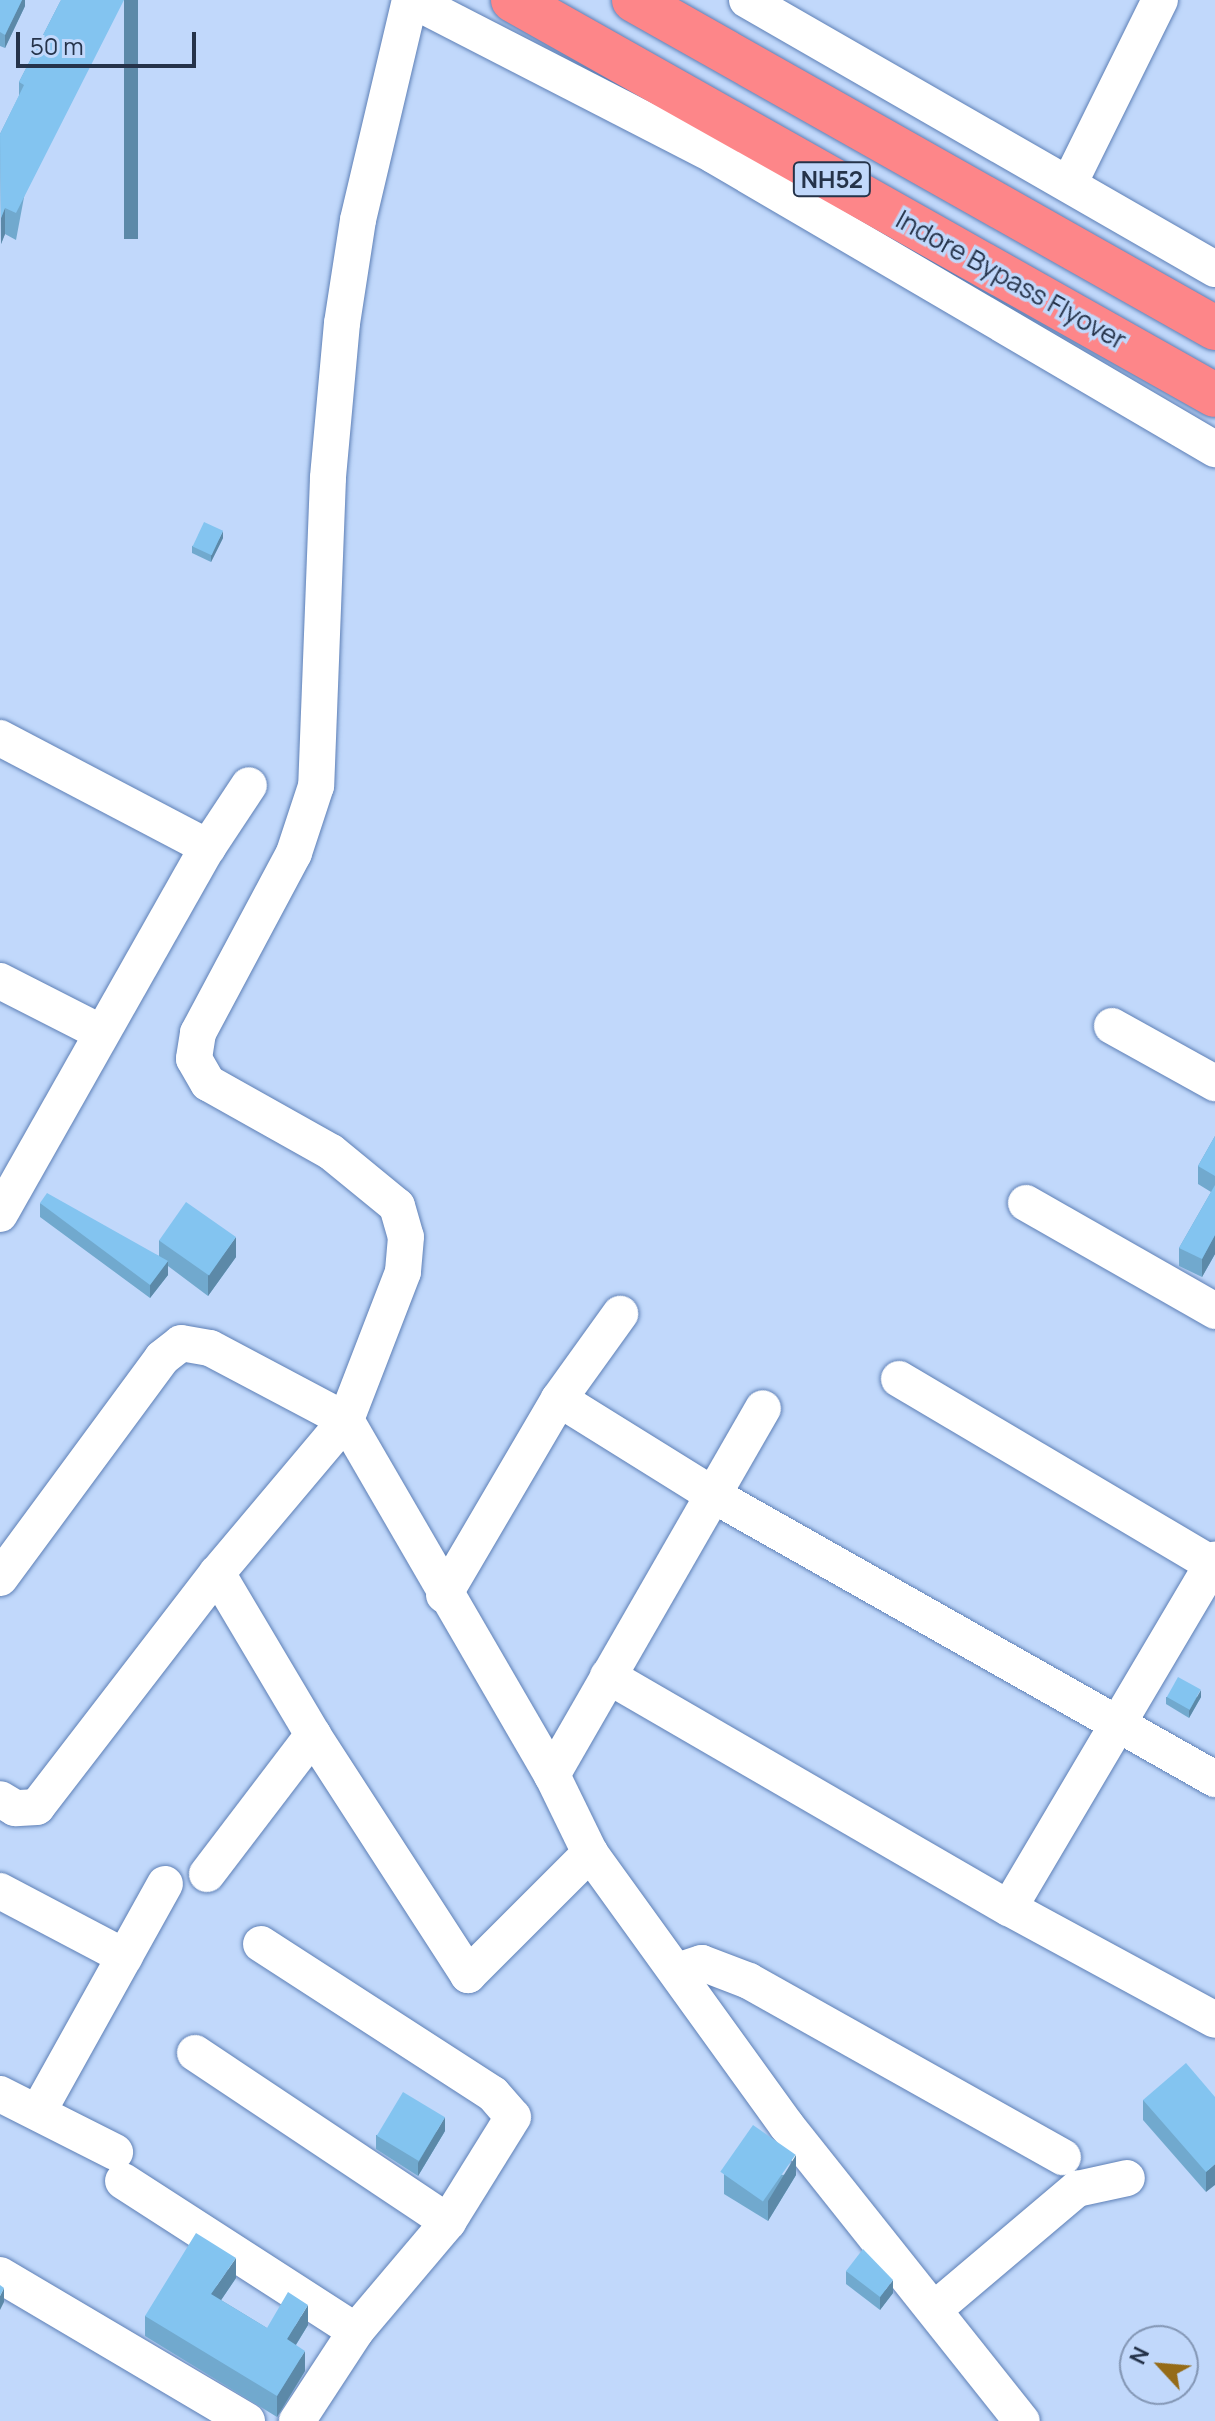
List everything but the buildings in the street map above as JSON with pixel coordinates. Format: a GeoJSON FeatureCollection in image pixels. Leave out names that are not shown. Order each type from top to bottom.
{"type":"FeatureCollection","features":[{"type":"Feature","properties":{"kind":"highway","name":"Indore Bypass Flyover"},"geometry":{"type":"LineString","coordinates":[[513,0],[1215,395]]}},
{"type":"Feature","properties":{"kind":"highway","name":"NH52"},"geometry":{"type":"LineString","coordinates":[[634,0],[1215,328]]}},
{"type":"Feature","properties":{"kind":"street"},"geometry":{"type":"LineString","coordinates":[[0,1799],[15,1808],[37,1807],[217,1573],[346,1420],[403,1272],[406,1237],[397,1206],[331,1152],[208,1083],[194,1059],[198,1033],[294,853],[316,786],[328,478],[342,323],[358,220],[411,0],[713,155],[1215,449]]}},
{"type":"Feature","properties":{"kind":"street"},"geometry":{"type":"LineString","coordinates":[[747,0],[1070,182],[1215,269]]}},
{"type":"Feature","properties":{"kind":"street"},"geometry":{"type":"LineString","coordinates":[[1070,182],[1160,0]]}},
{"type":"Feature","properties":{"kind":"street"},"geometry":{"type":"LineString","coordinates":[[0,738],[208,847]]}},
{"type":"Feature","properties":{"kind":"street"},"geometry":{"type":"LineString","coordinates":[[0,1214],[208,847],[249,785]]}},
{"type":"Feature","properties":{"kind":"street"},"geometry":{"type":"LineString","coordinates":[[0,981],[102,1033]]}},
{"type":"Feature","properties":{"kind":"street"},"geometry":{"type":"LineString","coordinates":[[1112,1026],[1215,1083]]}},
{"type":"Feature","properties":{"kind":"street"},"geometry":{"type":"LineString","coordinates":[[1026,1203],[1215,1311]]}},
{"type":"Feature","properties":{"kind":"street"},"geometry":{"type":"LineString","coordinates":[[444,1595],[559,1399],[620,1314]]}},
{"type":"Feature","properties":{"kind":"street"},"geometry":{"type":"LineString","coordinates":[[0,1578],[162,1358],[181,1343],[210,1348],[346,1420],[444,1595],[552,1775],[590,1853],[787,2126],[936,2308],[1022,2421]]}},
{"type":"Feature","properties":{"kind":"street"},"geometry":{"type":"LineString","coordinates":[[899,1379],[1214,1563],[1009,1908]]}},
{"type":"Feature","properties":{"kind":"street"},"geometry":{"type":"LineString","coordinates":[[559,1399],[713,1495],[1121,1723],[1215,1779]]}},
{"type":"Feature","properties":{"kind":"street"},"geometry":{"type":"LineString","coordinates":[[552,1775],[763,1408]]}},
{"type":"Feature","properties":{"kind":"street"},"geometry":{"type":"LineString","coordinates":[[217,1573],[313,1735],[468,1975],[590,1853]]}},
{"type":"Feature","properties":{"kind":"street"},"geometry":{"type":"LineString","coordinates":[[608,1676],[1009,1908],[1215,2020]]}},
{"type":"Feature","properties":{"kind":"street"},"geometry":{"type":"LineString","coordinates":[[207,1874],[313,1735]]}},
{"type":"Feature","properties":{"kind":"street"},"geometry":{"type":"LineString","coordinates":[[38,2112],[165,1884]]}},
{"type":"Feature","properties":{"kind":"street"},"geometry":{"type":"LineString","coordinates":[[0,1891],[125,1957]]}},
{"type":"Feature","properties":{"kind":"street"},"geometry":{"type":"LineString","coordinates":[[261,1944],[505,2104],[513,2117],[448,2222],[356,2331],[297,2421]]}},
{"type":"Feature","properties":{"kind":"street"},"geometry":{"type":"LineString","coordinates":[[677,1971],[702,1963],[749,1981],[1063,2157]]}},
{"type":"Feature","properties":{"kind":"street"},"geometry":{"type":"LineString","coordinates":[[195,2053],[448,2222]]}},
{"type":"Feature","properties":{"kind":"street"},"geometry":{"type":"LineString","coordinates":[[0,2094],[38,2112],[356,2331]]}},
{"type":"Feature","properties":{"kind":"street"},"geometry":{"type":"LineString","coordinates":[[936,2308],[1077,2189],[1127,2178]]}},
{"type":"Feature","properties":{"kind":"street"},"geometry":{"type":"LineString","coordinates":[[0,2275],[247,2421]]}}]}
